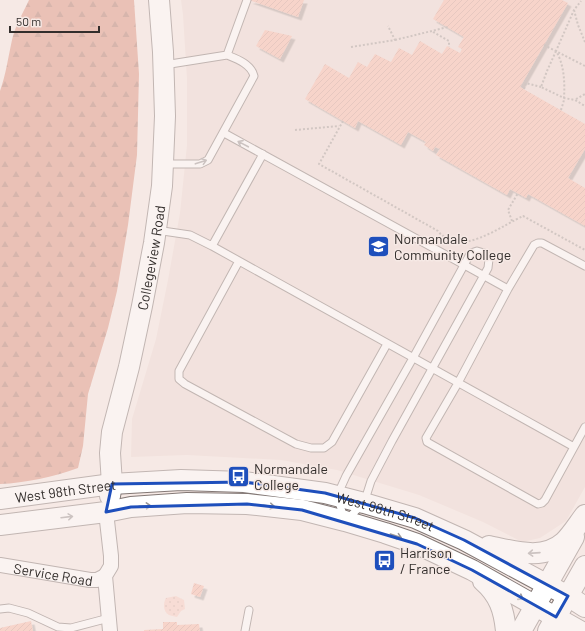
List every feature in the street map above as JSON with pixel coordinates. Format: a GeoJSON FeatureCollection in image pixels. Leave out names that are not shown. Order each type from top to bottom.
{"type":"FeatureCollection","features":[{"type":"Feature","properties":{"kind":"street","name":"Collegeview Road"},"geometry":{"type":"LineString","coordinates":[[106,512],[112,484],[110,453],[112,432],[129,367],[154,243],[162,186],[165,116],[164,65],[159,0]]}},
{"type":"Feature","properties":{"kind":"street","name":"West 98th Street"},"geometry":{"type":"LineString","coordinates":[[0,499],[112,484],[181,480],[244,482],[325,493],[415,518],[464,540],[568,596],[585,607]]}},
{"type":"Feature","properties":{"kind":"street","name":"West 98th Street"},"geometry":{"type":"LineString","coordinates":[[0,525],[106,512],[139,506],[247,504],[302,510],[345,521],[417,544],[472,570],[536,606],[552,624],[580,631]]}},
{"type":"Feature","properties":{"kind":"street"},"geometry":{"type":"LineString","coordinates":[[106,512],[111,556],[110,566],[105,576],[109,625]]}},
{"type":"Feature","properties":{"kind":"street"},"geometry":{"type":"LineString","coordinates":[[464,540],[520,553],[539,553],[559,546],[565,541],[585,515]]}},
{"type":"Feature","properties":{"kind":"street"},"geometry":{"type":"LineString","coordinates":[[521,631],[585,515]]}},
{"type":"Feature","properties":{"kind":"street","name":"Service Road"},"geometry":{"type":"LineString","coordinates":[[0,565],[90,580],[97,580],[105,576]]}},
{"type":"Feature","properties":{"kind":"street"},"geometry":{"type":"LineString","coordinates":[[552,624],[585,566]]}},
{"type":"Feature","properties":{"kind":"street"},"geometry":{"type":"LineString","coordinates":[[472,570],[492,589],[498,598],[504,614],[506,631]]}},
{"type":"Feature","properties":{"kind":"lane"},"geometry":{"type":"LineString","coordinates":[[227,56],[247,0]]}},
{"type":"Feature","properties":{"kind":"lane"},"geometry":{"type":"LineString","coordinates":[[163,164],[200,164],[208,160],[254,76],[246,64],[227,56],[164,65]]}},
{"type":"Feature","properties":{"kind":"lane"},"geometry":{"type":"LineString","coordinates":[[224,133],[484,275],[508,290]]}},
{"type":"Feature","properties":{"kind":"lane"},"geometry":{"type":"LineString","coordinates":[[212,246],[263,154]]}},
{"type":"Feature","properties":{"kind":"lane"},"geometry":{"type":"LineString","coordinates":[[156,230],[190,236],[212,246],[574,448]]}},
{"type":"Feature","properties":{"kind":"lane"},"geometry":{"type":"LineString","coordinates":[[585,266],[542,243],[534,245],[426,438],[427,442],[538,504],[546,500],[585,427]]}},
{"type":"Feature","properties":{"kind":"lane"},"geometry":{"type":"LineString","coordinates":[[477,251],[484,253],[489,259],[488,268],[484,275],[392,441],[371,481],[364,503],[345,521],[337,496],[346,476],[413,358],[468,256],[474,252],[477,251]]}},
{"type":"Feature","properties":{"kind":"lane"},"geometry":{"type":"LineString","coordinates":[[239,261],[179,371],[179,379],[185,384],[296,444],[311,448],[324,448],[332,442],[387,344]]}},
{"type":"Feature","properties":{"kind":"lane"},"geometry":{"type":"LineString","coordinates":[[0,609],[9,608],[28,613],[59,629],[109,625]]}},
{"type":"Feature","properties":{"kind":"lane"},"geometry":{"type":"LineString","coordinates":[[245,631],[249,610]]}},
{"type":"Feature","properties":{"kind":"path"},"geometry":{"type":"LineString","coordinates":[[541,87],[574,10],[581,0],[585,2]]}},
{"type":"Feature","properties":{"kind":"path"},"geometry":{"type":"LineString","coordinates":[[574,10],[585,42]]}},
{"type":"Feature","properties":{"kind":"path"},"geometry":{"type":"LineString","coordinates":[[388,26],[396,40]]}},
{"type":"Feature","properties":{"kind":"path"},"geometry":{"type":"LineString","coordinates":[[351,47],[396,40],[448,27]]}},
{"type":"Feature","properties":{"kind":"path"},"geometry":{"type":"LineString","coordinates":[[432,31],[449,41],[449,47]]}},
{"type":"Feature","properties":{"kind":"path"},"geometry":{"type":"LineString","coordinates":[[544,45],[585,66]]}},
{"type":"Feature","properties":{"kind":"path"},"geometry":{"type":"LineString","coordinates":[[556,51],[560,58],[564,72],[564,98],[561,110]]}},
{"type":"Feature","properties":{"kind":"path"},"geometry":{"type":"LineString","coordinates":[[524,89],[526,83],[541,87],[564,98],[575,100],[585,106]]}},
{"type":"Feature","properties":{"kind":"path"},"geometry":{"type":"LineString","coordinates":[[575,100],[585,94]]}},
{"type":"Feature","properties":{"kind":"path"},"geometry":{"type":"LineString","coordinates":[[343,121],[319,164],[438,231],[441,235],[454,242],[463,242],[482,238],[523,216],[585,250]]}},
{"type":"Feature","properties":{"kind":"path"},"geometry":{"type":"LineString","coordinates":[[295,130],[339,126]]}},
{"type":"Feature","properties":{"kind":"path"},"geometry":{"type":"LineString","coordinates":[[512,222],[508,210],[518,193]]}},
{"type":"Feature","properties":{"kind":"highlighted area"},"geometry":{"type":"Polygon","coordinates":[[[244,482],[325,493],[415,518],[464,540],[568,596],[556,617],[472,570],[417,544],[302,510],[247,504],[131,507],[106,512],[112,484],[244,482]]]}},
{"type":"Feature","properties":{"kind":"shaded area","name":"Normandale Community College"},"geometry":{"type":"Polygon","coordinates":[[[181,0],[585,0],[585,487],[566,521],[540,538],[522,542],[483,522],[419,495],[337,470],[281,460],[187,455],[131,457],[132,419],[156,339],[180,213],[187,145],[187,79],[181,0]]]}},
{"type":"Feature","properties":{"kind":"shaded area"},"geometry":{"type":"Polygon","coordinates":[[[176,596],[184,600],[185,609],[181,611],[177,617],[167,614],[164,607],[166,598],[176,596]]]}},
{"type":"Feature","properties":{"kind":"green space"},"geometry":{"type":"Polygon","coordinates":[[[29,0],[134,0],[139,74],[137,155],[128,225],[117,291],[108,328],[88,394],[83,446],[78,468],[39,479],[0,484],[0,91],[13,35],[29,0]]]}},
{"type":"Feature","properties":{"kind":"building"},"geometry":{"type":"Polygon","coordinates":[[[249,0],[304,0],[298,17],[249,0]]]}},
{"type":"Feature","properties":{"kind":"building","name":"Normandale Community College"},"geometry":{"type":"Polygon","coordinates":[[[444,0],[562,0],[568,3],[520,87],[585,124],[585,149],[568,178],[585,188],[585,226],[528,194],[526,198],[510,189],[507,195],[436,155],[440,149],[435,147],[433,151],[424,145],[426,142],[408,132],[401,145],[358,121],[355,128],[305,99],[325,64],[349,78],[358,62],[367,67],[375,54],[391,62],[399,48],[412,55],[420,41],[442,54],[447,46],[460,53],[462,49],[458,47],[464,37],[433,19],[444,0]]]}},
{"type":"Feature","properties":{"kind":"building"},"geometry":{"type":"Polygon","coordinates":[[[265,30],[292,36],[280,59],[256,46],[265,30]]]}},
{"type":"Feature","properties":{"kind":"building"},"geometry":{"type":"Polygon","coordinates":[[[194,583],[204,586],[200,597],[191,594],[194,583]]]}},
{"type":"Feature","properties":{"kind":"building"},"geometry":{"type":"Polygon","coordinates":[[[31,621],[33,631],[0,631],[0,628],[31,621]]]}},
{"type":"Feature","properties":{"kind":"building"},"geometry":{"type":"Polygon","coordinates":[[[163,622],[177,622],[177,625],[199,624],[200,631],[144,631],[163,629],[163,622]]]}},
{"type":"Feature","properties":{"kind":"place","name":"Normandale Community College"},"geometry":{"type":"Point","coordinates":[379,246]}},
{"type":"Feature","properties":{"kind":"place","name":"Normandale College"},"geometry":{"type":"Point","coordinates":[239,476]}},
{"type":"Feature","properties":{"kind":"place","name":"Harrison / France"},"geometry":{"type":"Point","coordinates":[385,560]}}]}
